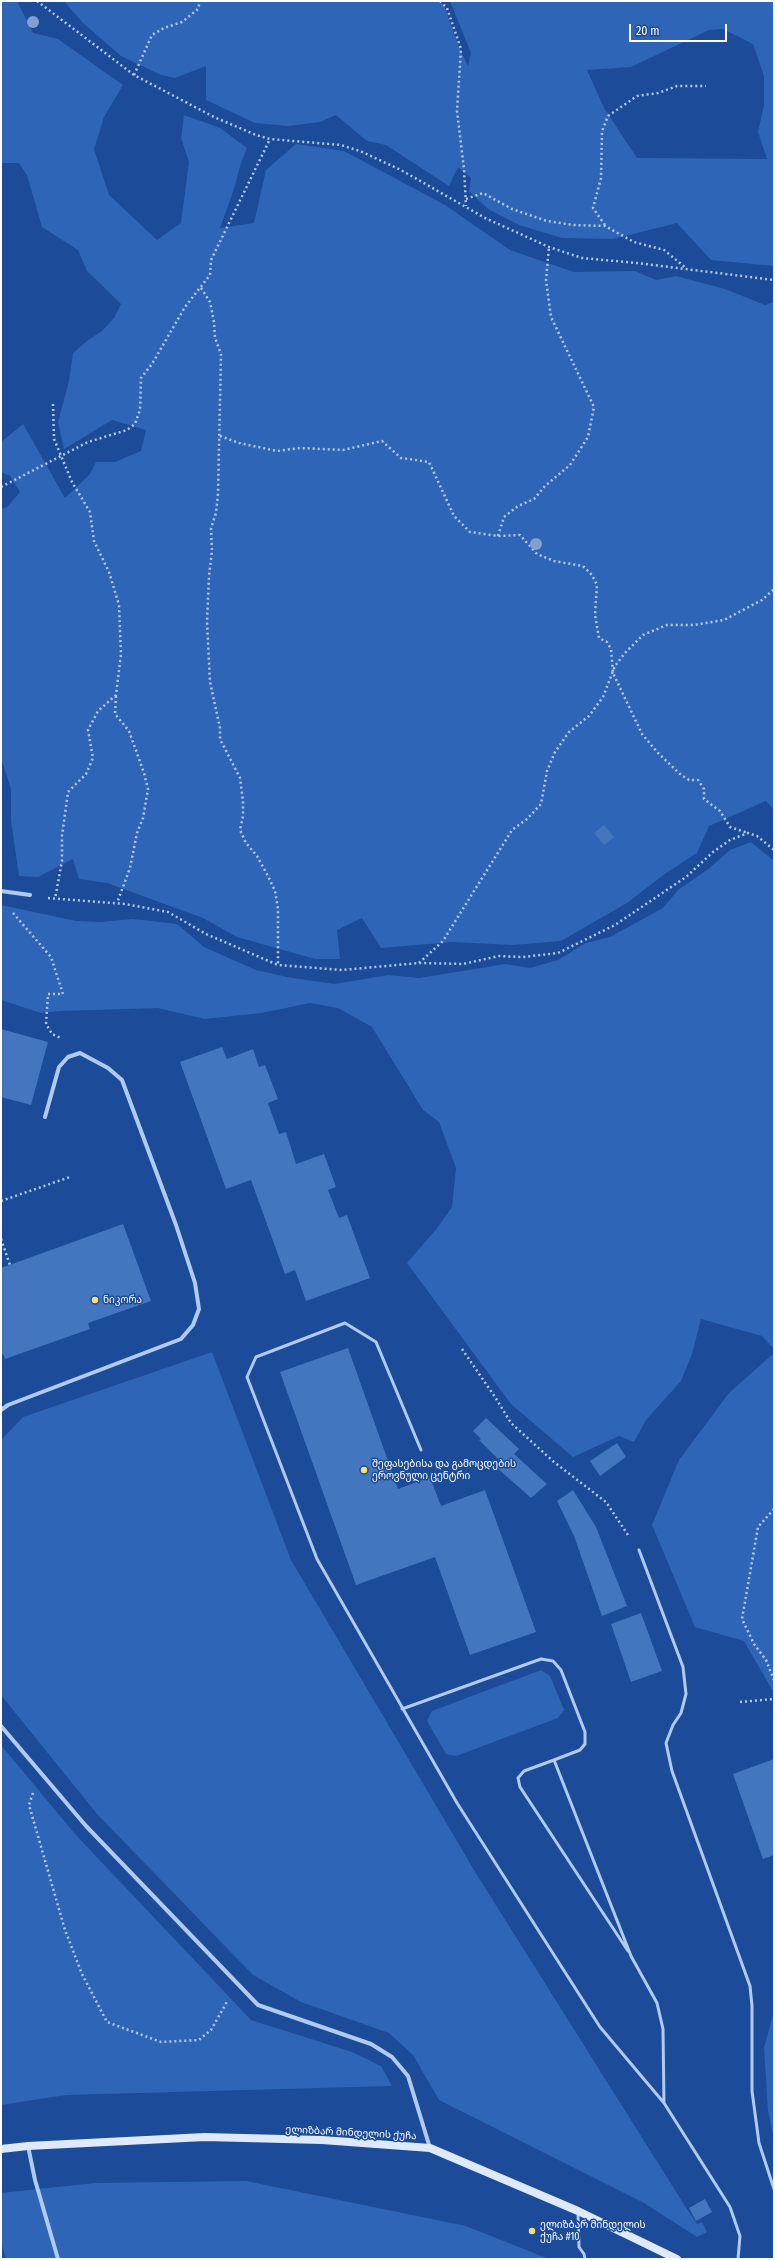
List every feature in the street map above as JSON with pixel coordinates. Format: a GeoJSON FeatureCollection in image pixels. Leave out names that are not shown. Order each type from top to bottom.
{"type":"FeatureCollection","features":[{"type":"Feature","properties":{"kind":"street"},"geometry":{"type":"LineString","coordinates":[[1,890],[30,895]]}},
{"type":"Feature","properties":{"kind":"street"},"geometry":{"type":"LineString","coordinates":[[1,1410],[8,1404],[180,1339],[193,1325],[199,1309],[194,1283],[176,1225],[122,1080],[108,1068],[85,1055],[80,1053],[68,1057],[59,1067],[45,1117]]}},
{"type":"Feature","properties":{"kind":"street"},"geometry":{"type":"LineString","coordinates":[[1,1726],[86,1826],[258,2004],[371,2044],[392,2057],[408,2076],[430,2148]]}},
{"type":"Feature","properties":{"kind":"street","name":"ელიზბარ მინდელის ქუჩა"},"geometry":{"type":"LineString","coordinates":[[1,2149],[28,2146],[205,2137],[322,2140],[430,2148],[578,2211],[677,2259]]}},
{"type":"Feature","properties":{"kind":"street"},"geometry":{"type":"LineString","coordinates":[[28,2146],[35,2180],[58,2259]]}},
{"type":"Feature","properties":{"kind":"lane"},"geometry":{"type":"LineString","coordinates":[[421,1450],[376,1342],[345,1323],[256,1357],[247,1377],[318,1559],[457,1803],[600,2027],[664,2104],[730,2207],[740,2236],[738,2259]]}},
{"type":"Feature","properties":{"kind":"lane"},"geometry":{"type":"LineString","coordinates":[[639,1550],[683,1667],[686,1694],[681,1713],[673,1725],[666,1743],[672,1771],[750,1986],[752,2006],[752,2091],[759,2143],[774,2189]]}},
{"type":"Feature","properties":{"kind":"lane"},"geometry":{"type":"LineString","coordinates":[[402,1708],[541,1659],[553,1661],[561,1670],[584,1732],[585,1744],[580,1750],[524,1771],[518,1778],[520,1787],[631,1956]]}},
{"type":"Feature","properties":{"kind":"lane"},"geometry":{"type":"LineString","coordinates":[[554,1760],[631,1956],[658,2010],[662,2029],[664,2104]]}},
{"type":"Feature","properties":{"kind":"lane"},"geometry":{"type":"LineString","coordinates":[[578,2211],[579,2247],[584,2254],[585,2259]]}},
{"type":"Feature","properties":{"kind":"path"},"geometry":{"type":"LineString","coordinates":[[37,1],[134,75],[214,117],[256,135],[270,139],[341,145],[360,151],[400,170],[485,218],[549,247],[582,258],[774,280]]}},
{"type":"Feature","properties":{"kind":"path"},"geometry":{"type":"LineString","coordinates":[[134,75],[152,35],[164,28],[182,22],[198,9],[200,1]]}},
{"type":"Feature","properties":{"kind":"path"},"geometry":{"type":"LineString","coordinates":[[440,1],[446,8],[461,49],[457,111],[464,169],[466,207]]}},
{"type":"Feature","properties":{"kind":"path"},"geometry":{"type":"LineString","coordinates":[[605,226],[593,208],[601,178],[602,131],[608,116],[637,96],[658,93],[677,86],[706,86]]}},
{"type":"Feature","properties":{"kind":"path"},"geometry":{"type":"LineString","coordinates":[[1,487],[88,442],[127,430],[135,424],[140,410],[141,378],[152,364],[185,307],[201,288],[210,274],[211,260],[270,139]]}},
{"type":"Feature","properties":{"kind":"path"},"geometry":{"type":"LineString","coordinates":[[466,199],[483,193],[512,209],[547,220],[573,225],[605,226],[634,242],[664,250],[688,269]]}},
{"type":"Feature","properties":{"kind":"path"},"geometry":{"type":"LineString","coordinates":[[498,536],[504,517],[518,506],[534,498],[545,486],[570,465],[588,437],[594,407],[551,317],[546,280],[549,247]]}},
{"type":"Feature","properties":{"kind":"path"},"geometry":{"type":"LineString","coordinates":[[201,288],[210,302],[214,322],[215,338],[221,354],[218,494],[216,513],[211,528],[212,551],[209,576],[207,622],[210,682],[220,728],[220,740],[240,778],[243,800],[243,816],[240,830],[246,843],[257,856],[275,891],[278,909],[278,965]]}},
{"type":"Feature","properties":{"kind":"path"},"geometry":{"type":"LineString","coordinates":[[53,404],[54,439],[72,482],[90,512],[94,541],[109,572],[119,605],[121,654],[116,695],[116,714],[129,731],[148,789],[144,818],[137,833],[130,868],[117,903]]}},
{"type":"Feature","properties":{"kind":"path"},"geometry":{"type":"LineString","coordinates":[[220,436],[239,443],[278,451],[300,448],[342,450],[382,441],[401,458],[429,462],[454,516],[470,532],[498,536],[520,535],[537,554],[554,561],[583,566],[592,575],[598,585],[595,615],[599,638],[607,642],[611,650],[613,673],[642,734],[658,753],[680,774],[689,780],[698,780],[704,789],[704,799],[720,811],[730,828],[757,836],[774,850]]}},
{"type":"Feature","properties":{"kind":"path"},"geometry":{"type":"LineString","coordinates":[[419,963],[443,941],[512,830],[527,819],[541,804],[547,771],[555,752],[569,732],[589,716],[603,697],[615,666],[625,653],[643,635],[667,625],[694,625],[724,620],[762,600],[774,590]]}},
{"type":"Feature","properties":{"kind":"path"},"geometry":{"type":"LineString","coordinates":[[56,899],[62,861],[62,836],[68,792],[86,774],[93,758],[88,730],[98,711],[116,695]]}},
{"type":"Feature","properties":{"kind":"path"},"geometry":{"type":"LineString","coordinates":[[30,895],[56,899],[117,903],[168,912],[206,934],[278,965],[342,970],[419,963],[463,964],[499,956],[523,957],[558,953],[615,925],[686,877],[713,852],[730,840],[748,833]]}},
{"type":"Feature","properties":{"kind":"path"},"geometry":{"type":"LineString","coordinates":[[11,911],[51,957],[63,994],[48,994],[46,1024],[52,1034]]}},
{"type":"Feature","properties":{"kind":"path"},"geometry":{"type":"LineString","coordinates":[[1,1201],[70,1177]]}},
{"type":"Feature","properties":{"kind":"path"},"geometry":{"type":"LineString","coordinates":[[1,1239],[10,1264]]}},
{"type":"Feature","properties":{"kind":"path"},"geometry":{"type":"LineString","coordinates":[[462,1349],[495,1396],[511,1423],[554,1462],[606,1502],[639,1550]]}},
{"type":"Feature","properties":{"kind":"path"},"geometry":{"type":"LineString","coordinates":[[774,1508],[758,1527],[742,1619],[754,1644],[766,1660],[774,1680]]}},
{"type":"Feature","properties":{"kind":"path"},"geometry":{"type":"LineString","coordinates":[[740,1702],[774,1699]]}},
{"type":"Feature","properties":{"kind":"path"},"geometry":{"type":"LineString","coordinates":[[35,1787],[28,1805],[65,1930],[82,1974],[107,2022],[161,2042],[199,2040],[211,2030],[229,1998]]}},
{"type":"Feature","properties":{"kind":"shaded area"},"geometry":{"type":"Polygon","coordinates":[[[1,1],[17,1],[33,33],[58,39],[123,85],[104,117],[94,149],[109,195],[157,240],[181,223],[189,162],[181,138],[184,115],[220,128],[247,148],[220,228],[254,223],[266,170],[296,144],[344,151],[445,205],[510,250],[574,272],[635,271],[656,280],[676,276],[725,289],[765,305],[774,302],[774,810],[766,801],[709,826],[697,853],[666,873],[627,903],[561,941],[513,945],[452,942],[381,948],[362,918],[337,930],[340,959],[315,959],[237,937],[203,918],[107,883],[79,879],[73,859],[38,877],[19,876],[11,820],[11,789],[1,758],[1,509],[7,507],[20,492],[10,476],[1,472],[1,442],[23,424],[65,498],[90,474],[96,462],[115,462],[141,451],[146,430],[112,420],[64,449],[58,422],[69,381],[73,353],[102,331],[114,318],[121,304],[87,271],[78,250],[42,227],[27,175],[19,163],[1,163],[1,1]]]}},
{"type":"Feature","properties":{"kind":"shaded area"},"geometry":{"type":"Polygon","coordinates":[[[64,1],[438,1],[444,5],[458,45],[468,66],[471,53],[450,1],[774,1],[774,266],[711,260],[677,223],[613,239],[562,238],[519,225],[488,209],[469,191],[471,178],[458,167],[449,186],[386,145],[367,141],[336,115],[320,122],[288,126],[255,123],[206,100],[206,66],[175,78],[161,75],[121,56],[83,23],[64,1]],[[723,29],[709,30],[631,67],[587,70],[604,108],[637,158],[767,159],[758,132],[764,105],[764,76],[753,44],[723,29]]]}},
{"type":"Feature","properties":{"kind":"shaded area"},"geometry":{"type":"Polygon","coordinates":[[[751,842],[774,861],[774,1349],[762,1336],[701,1319],[692,1354],[681,1381],[646,1420],[634,1442],[619,1436],[573,1457],[511,1404],[407,1263],[438,1227],[452,1207],[456,1168],[439,1122],[423,1110],[372,1027],[338,1008],[310,1003],[262,1013],[205,1019],[158,1008],[41,1013],[1,1000],[1,905],[76,921],[101,922],[133,919],[177,924],[204,947],[256,970],[287,977],[334,984],[388,975],[419,978],[506,964],[530,968],[558,960],[586,943],[610,937],[663,908],[678,890],[707,870],[730,850],[751,842]]]}},
{"type":"Feature","properties":{"kind":"shaded area"},"geometry":{"type":"Polygon","coordinates":[[[212,1352],[291,1560],[477,1875],[685,2206],[697,2224],[702,2222],[707,2232],[697,2237],[644,2203],[439,2100],[413,2055],[389,2033],[301,2002],[253,1975],[97,1814],[1,1695],[1,1440],[23,1417],[212,1352]]]}},
{"type":"Feature","properties":{"kind":"shaded area"},"geometry":{"type":"Polygon","coordinates":[[[774,1353],[774,1693],[744,1641],[695,1627],[652,1525],[679,1460],[729,1393],[774,1353]]]}},
{"type":"Feature","properties":{"kind":"shaded area"},"geometry":{"type":"Polygon","coordinates":[[[541,1670],[550,1676],[564,1710],[558,1718],[456,1756],[446,1754],[427,1721],[432,1711],[541,1670]]]}},
{"type":"Feature","properties":{"kind":"shaded area"},"geometry":{"type":"Polygon","coordinates":[[[1,1745],[75,1834],[251,2020],[352,2052],[381,2066],[392,2086],[66,2095],[1,2105],[1,1745]]]}},
{"type":"Feature","properties":{"kind":"shaded area"},"geometry":{"type":"Polygon","coordinates":[[[774,2011],[774,2139],[768,2111],[764,2048],[774,2011]]]}},
{"type":"Feature","properties":{"kind":"shaded area"},"geometry":{"type":"Polygon","coordinates":[[[246,2181],[466,2226],[549,2259],[6,2259],[1,2242],[1,2193],[95,2183],[246,2181]]]}},
{"type":"Feature","properties":{"kind":"building"},"geometry":{"type":"Polygon","coordinates":[[[604,825],[614,837],[604,845],[594,833],[604,825]]]}},
{"type":"Feature","properties":{"kind":"building"},"geometry":{"type":"Polygon","coordinates":[[[1,1029],[48,1042],[31,1105],[1,1097],[1,1029]]]}},
{"type":"Feature","properties":{"kind":"building"},"geometry":{"type":"Polygon","coordinates":[[[222,1047],[227,1059],[253,1049],[259,1067],[265,1065],[278,1099],[268,1103],[279,1134],[286,1132],[296,1164],[324,1154],[336,1187],[328,1190],[339,1218],[347,1215],[370,1278],[306,1301],[295,1270],[285,1274],[251,1180],[226,1189],[180,1062],[222,1047]]]}},
{"type":"Feature","properties":{"kind":"building"},"geometry":{"type":"Polygon","coordinates":[[[123,1224],[151,1301],[88,1323],[90,1329],[5,1359],[3,1354],[1,1355],[1,1268],[123,1224]]]}},
{"type":"Feature","properties":{"kind":"building"},"geometry":{"type":"Polygon","coordinates":[[[348,1348],[398,1489],[430,1477],[441,1506],[485,1490],[536,1632],[470,1655],[435,1557],[356,1585],[280,1372],[348,1348]]]}},
{"type":"Feature","properties":{"kind":"building"},"geometry":{"type":"Polygon","coordinates":[[[486,1418],[519,1449],[514,1454],[547,1484],[531,1498],[496,1467],[501,1462],[479,1440],[481,1439],[473,1431],[486,1418]]]}},
{"type":"Feature","properties":{"kind":"building"},"geometry":{"type":"Polygon","coordinates":[[[617,1443],[626,1457],[600,1476],[590,1461],[617,1443]]]}},
{"type":"Feature","properties":{"kind":"building"},"geometry":{"type":"Polygon","coordinates":[[[573,1490],[596,1527],[627,1606],[602,1616],[574,1536],[557,1501],[573,1490]]]}},
{"type":"Feature","properties":{"kind":"building"},"geometry":{"type":"Polygon","coordinates":[[[641,1613],[662,1671],[631,1682],[611,1624],[641,1613]]]}},
{"type":"Feature","properties":{"kind":"building"},"geometry":{"type":"Polygon","coordinates":[[[774,1759],[774,1855],[763,1859],[733,1774],[774,1759]]]}},
{"type":"Feature","properties":{"kind":"building"},"geometry":{"type":"Polygon","coordinates":[[[705,2199],[712,2212],[696,2221],[689,2208],[705,2199]]]}},
{"type":"Feature","properties":{"kind":"place","name":"ნიკორა"},"geometry":{"type":"Point","coordinates":[95,1300]}},
{"type":"Feature","properties":{"kind":"place","name":"შეფასებისა და გამოცდების ეროვნული ცენტრი"},"geometry":{"type":"Point","coordinates":[364,1470]}},
{"type":"Feature","properties":{"kind":"place","name":"ელიზბარ მინდელის ქუჩა #10"},"geometry":{"type":"Point","coordinates":[532,2231]}}]}
